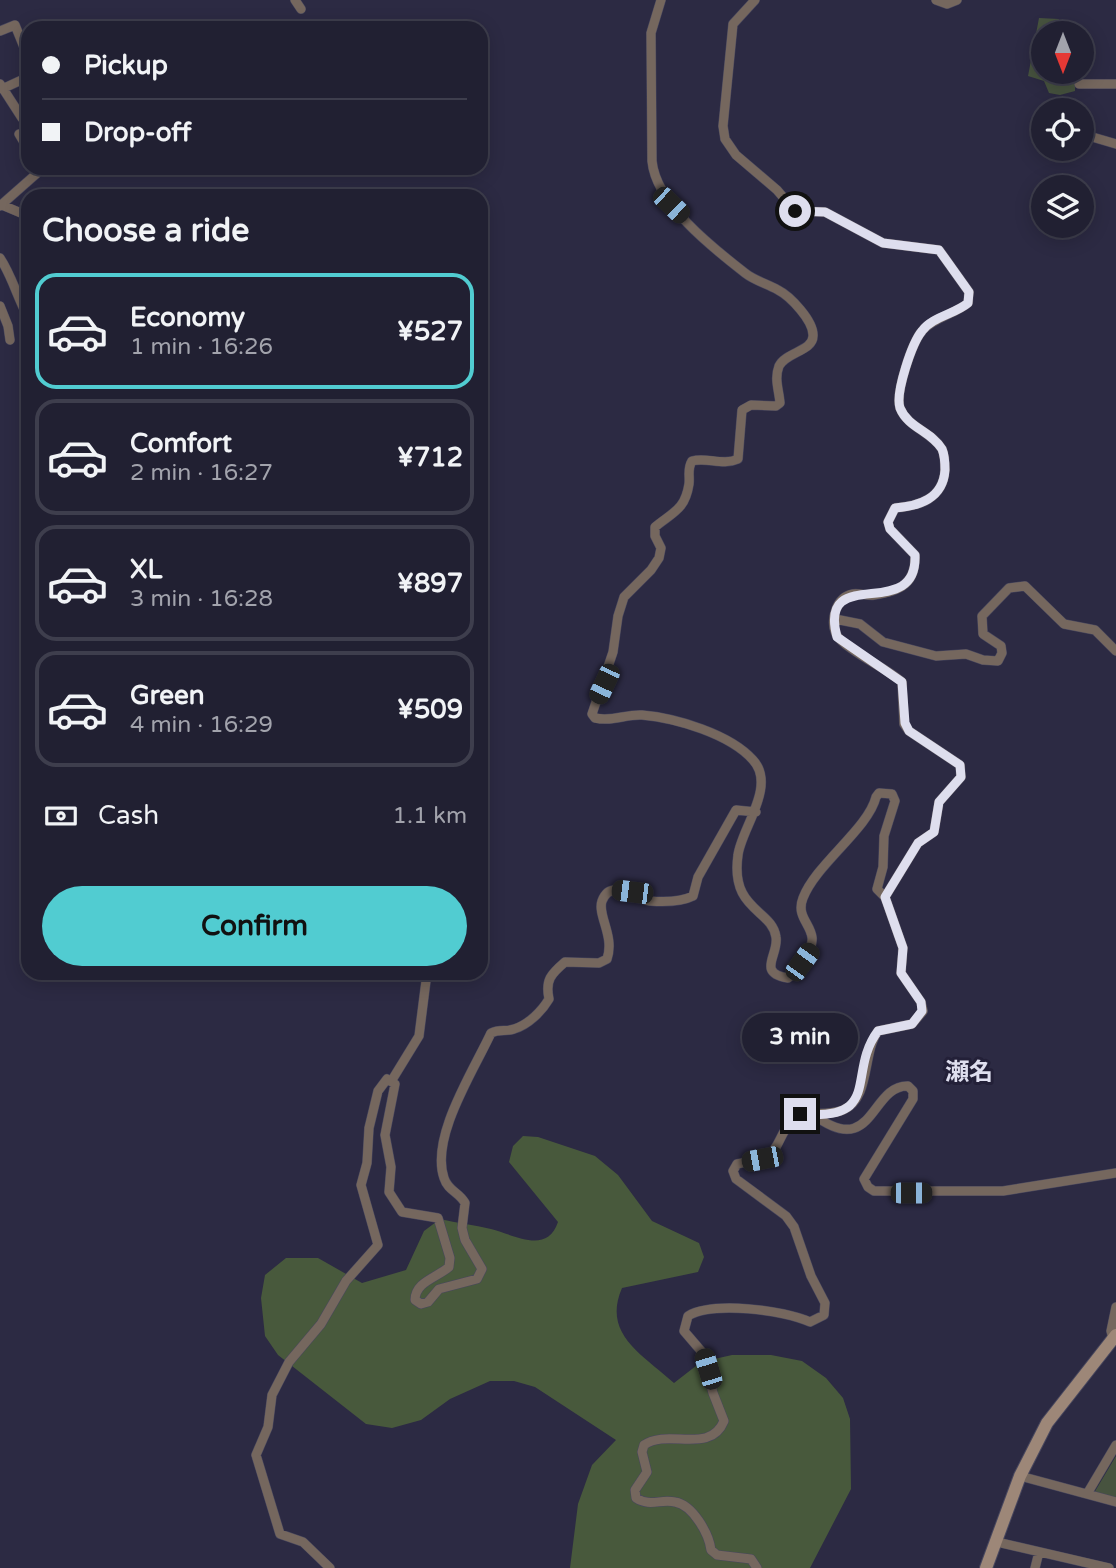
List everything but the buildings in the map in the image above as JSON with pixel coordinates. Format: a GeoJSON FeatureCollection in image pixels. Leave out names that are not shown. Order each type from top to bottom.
{"type":"FeatureCollection","features":[{"type":"Feature","properties":{"kind":"street"},"geometry":{"type":"LineString","coordinates":[[295,0],[301,9]]}},
{"type":"Feature","properties":{"kind":"street"},"geometry":{"type":"LineString","coordinates":[[661,0],[651,33],[652,161],[657,181],[671,205],[715,249],[747,275],[780,290],[795,305],[811,328],[813,338],[810,344],[785,358],[779,366],[776,386],[780,403],[776,406],[751,405],[742,410],[738,459],[721,462],[699,459],[692,461],[688,467],[687,496],[675,514],[655,527],[654,536],[661,548],[659,558],[624,597],[618,616],[613,652],[592,714],[595,718],[607,721],[641,715],[676,719],[732,743],[756,763],[760,774],[756,811],[739,849],[740,890],[750,907],[774,930],[777,939],[770,963],[772,971],[778,976],[788,978],[793,974],[814,941],[813,931],[803,917],[803,896],[855,828],[872,813],[876,797],[892,794],[895,801],[884,836],[883,867],[877,889],[885,897],[903,948],[901,973],[921,1002],[922,1011],[912,1024],[878,1031],[868,1051],[856,1099],[848,1108],[794,1117],[776,1149],[762,1159],[737,1164],[733,1171],[736,1180],[786,1216],[794,1227],[811,1276],[825,1303],[824,1315],[810,1322],[780,1312],[743,1308],[696,1311],[688,1316],[684,1331],[702,1352],[713,1393],[724,1420],[713,1435],[699,1440],[654,1440],[644,1445],[642,1452],[647,1472],[635,1490],[636,1498],[646,1504],[676,1502],[685,1507],[709,1535],[711,1550],[718,1555],[751,1559],[757,1568]]}},
{"type":"Feature","properties":{"kind":"street"},"geometry":{"type":"LineString","coordinates":[[755,0],[733,24],[725,78],[723,126],[725,138],[736,155],[777,190],[795,211],[832,214],[883,243],[939,250],[969,292],[968,303],[921,331],[898,393],[900,406],[909,423],[931,438],[945,457],[943,483],[937,493],[918,506],[895,508],[888,522],[890,529],[915,555],[916,571],[911,581],[892,590],[873,595],[853,594],[842,599],[836,607],[837,637],[902,682],[905,723],[909,731],[960,765],[961,777],[939,802],[934,832],[918,843],[885,897]]}},
{"type":"Feature","properties":{"kind":"street"},"geometry":{"type":"LineString","coordinates":[[936,0],[947,4],[957,0]]}},
{"type":"Feature","properties":{"kind":"street"},"geometry":{"type":"LineString","coordinates":[[0,31],[15,25],[21,40]]}},
{"type":"Feature","properties":{"kind":"street"},"geometry":{"type":"LineString","coordinates":[[21,79],[1,86],[21,116]]}},
{"type":"Feature","properties":{"kind":"street"},"geometry":{"type":"LineString","coordinates":[[1094,84],[1116,84]]}},
{"type":"Feature","properties":{"kind":"street"},"geometry":{"type":"LineString","coordinates":[[1094,138],[1116,144]]}},
{"type":"Feature","properties":{"kind":"street"},"geometry":{"type":"LineString","coordinates":[[21,213],[1,206],[10,194],[34,175]]}},
{"type":"Feature","properties":{"kind":"street"},"geometry":{"type":"LineString","coordinates":[[0,258],[10,273],[12,288],[21,304]]}},
{"type":"Feature","properties":{"kind":"street"},"geometry":{"type":"LineString","coordinates":[[0,306],[10,340]]}},
{"type":"Feature","properties":{"kind":"street"},"geometry":{"type":"LineString","coordinates":[[835,619],[860,624],[883,642],[936,656],[966,654],[998,661],[1002,653],[1001,646],[983,634],[982,616],[1009,588],[1025,586],[1063,624],[1095,630],[1116,651]]}},
{"type":"Feature","properties":{"kind":"street"},"geometry":{"type":"LineString","coordinates":[[426,980],[419,1036],[392,1080],[395,1090],[385,1125],[390,1167],[389,1192],[402,1212],[438,1218],[450,1258],[449,1267],[421,1285],[415,1293],[415,1300],[421,1304],[428,1302],[439,1289],[477,1279],[482,1269],[464,1240],[462,1228],[465,1203],[449,1189],[442,1163],[451,1119],[491,1033],[499,1029],[513,1030],[529,1021],[544,1007],[549,999],[546,985],[550,976],[565,962],[599,963],[607,959],[609,931],[601,910],[607,893],[616,890],[632,892],[647,901],[685,900],[693,896],[698,877],[736,810],[756,811]]}},
{"type":"Feature","properties":{"kind":"street"},"geometry":{"type":"LineString","coordinates":[[330,1568],[303,1542],[280,1534],[256,1455],[268,1427],[272,1395],[289,1362],[321,1324],[346,1280],[378,1245],[361,1185],[367,1163],[369,1128],[378,1091],[383,1081],[392,1080]]}},
{"type":"Feature","properties":{"kind":"street"},"geometry":{"type":"LineString","coordinates":[[814,1115],[832,1129],[849,1129],[870,1119],[894,1089],[908,1086],[913,1091],[913,1100],[863,1179],[874,1191],[1003,1191],[1116,1173]]}},
{"type":"Feature","properties":{"kind":"street"},"geometry":{"type":"LineString","coordinates":[[986,1568],[1020,1476],[1047,1423],[1114,1337],[1111,1331],[1116,1307]]}},
{"type":"Feature","properties":{"kind":"street"},"geometry":{"type":"LineString","coordinates":[[1087,1494],[1116,1445]]}},
{"type":"Feature","properties":{"kind":"street"},"geometry":{"type":"LineString","coordinates":[[1020,1476],[1116,1502]]}},
{"type":"Feature","properties":{"kind":"street"},"geometry":{"type":"LineString","coordinates":[[997,1542],[1109,1568]]}},
{"type":"Feature","properties":{"kind":"street"},"geometry":{"type":"LineString","coordinates":[[1035,1568],[1039,1552]]}},
{"type":"Feature","properties":{"kind":"green space"},"geometry":{"type":"Polygon","coordinates":[[[1039,18],[1059,19],[1059,21],[1038,21],[1039,18]]]}},
{"type":"Feature","properties":{"kind":"green space"},"geometry":{"type":"Polygon","coordinates":[[[1045,84],[1075,84],[1075,91],[1060,95],[1049,93],[1045,84]]]}},
{"type":"Feature","properties":{"kind":"green space"},"geometry":{"type":"Polygon","coordinates":[[[523,1136],[538,1137],[595,1156],[618,1175],[652,1221],[699,1243],[704,1257],[698,1272],[622,1288],[617,1304],[617,1318],[628,1342],[674,1383],[701,1362],[732,1355],[771,1355],[802,1361],[826,1378],[843,1398],[850,1419],[851,1489],[810,1568],[570,1568],[578,1504],[592,1465],[616,1440],[535,1387],[514,1381],[490,1381],[450,1399],[421,1420],[392,1428],[366,1424],[278,1355],[265,1336],[261,1298],[265,1275],[286,1258],[318,1258],[362,1283],[406,1270],[424,1231],[440,1219],[529,1240],[546,1238],[558,1222],[509,1162],[513,1146],[523,1136]]]}},
{"type":"Feature","properties":{"kind":"green space"},"geometry":{"type":"Polygon","coordinates":[[[1116,1456],[1116,1498],[1094,1493],[1116,1456]]]}},
{"type":"Feature","properties":{"kind":"district","name":"瀬名"},"geometry":{"type":"Point","coordinates":[969,1072]}},
{"type":"Feature","properties":{"kind":"route"},"geometry":{"type":"LineString","coordinates":[[795,211],[825,212],[839,217],[883,243],[939,250],[969,292],[968,303],[961,310],[921,331],[898,393],[900,406],[909,423],[931,438],[941,448],[945,457],[943,483],[937,493],[918,506],[895,508],[890,514],[890,529],[915,555],[916,571],[911,581],[892,590],[873,595],[853,594],[842,599],[836,607],[834,627],[837,637],[902,682],[905,723],[909,731],[960,765],[961,777],[939,802],[934,832],[918,843],[885,897],[903,948],[901,973],[921,1002],[922,1011],[912,1024],[887,1027],[878,1031],[868,1051],[862,1084],[856,1099],[848,1108],[839,1112],[800,1114]]}}]}
